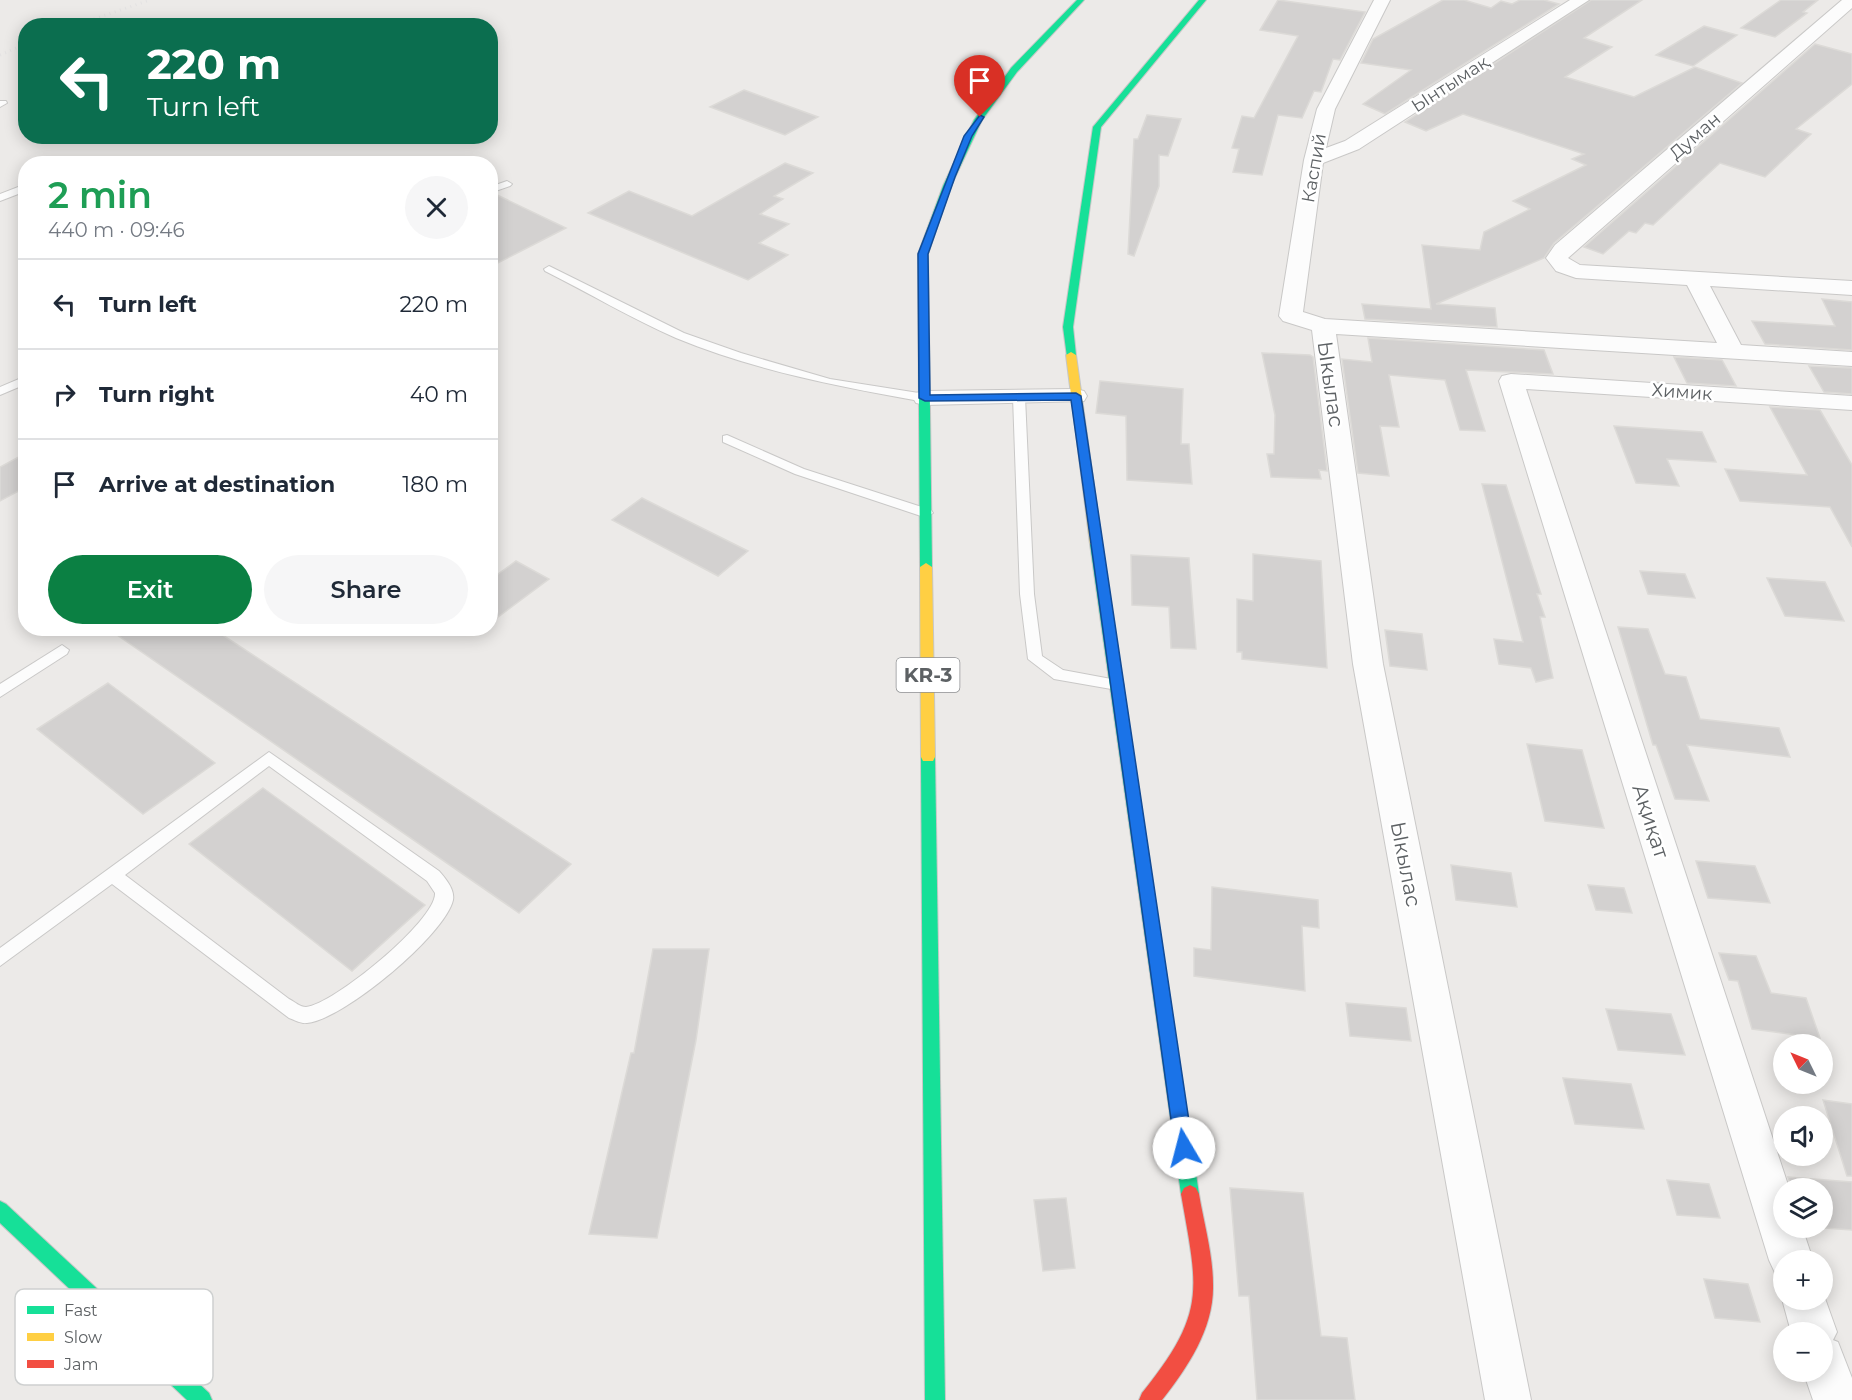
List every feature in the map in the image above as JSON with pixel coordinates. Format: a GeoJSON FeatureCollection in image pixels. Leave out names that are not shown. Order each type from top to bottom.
{"type":"FeatureCollection","features":[{"type":"Feature","properties":{"kind":"main road","name":"KR-3"},"geometry":{"type":"LineString","coordinates":[[935,1400],[923,254],[942,198],[968,136],[1005,80],[1081,0]]}},
{"type":"Feature","properties":{"kind":"main road"},"geometry":{"type":"LineString","coordinates":[[1149,1400],[1177,1366],[1196,1328],[1204,1287],[1068,327],[1097,126],[1203,0]]}},
{"type":"Feature","properties":{"kind":"main road"},"geometry":{"type":"LineString","coordinates":[[0,1210],[84,1289]]}},
{"type":"Feature","properties":{"kind":"main road"},"geometry":{"type":"LineString","coordinates":[[186,1385],[202,1400]]}},
{"type":"Feature","properties":{"kind":"street","name":"Каспий"},"geometry":{"type":"LineString","coordinates":[[1323,326],[1290,316],[1314,160],[1326,109],[1382,0]]}},
{"type":"Feature","properties":{"kind":"street","name":"Ынтымақ"},"geometry":{"type":"LineString","coordinates":[[1314,160],[1352,145],[1581,0]]}},
{"type":"Feature","properties":{"kind":"street","name":"Думан"},"geometry":{"type":"LineString","coordinates":[[1695,278],[1576,271],[1564,266],[1557,258],[1563,250],[1852,0]]}},
{"type":"Feature","properties":{"kind":"street"},"geometry":{"type":"LineString","coordinates":[[1695,278],[1733,352]]}},
{"type":"Feature","properties":{"kind":"street"},"geometry":{"type":"LineString","coordinates":[[1695,278],[1852,288]]}},
{"type":"Feature","properties":{"kind":"street"},"geometry":{"type":"LineString","coordinates":[[1323,326],[1852,359]]}},
{"type":"Feature","properties":{"kind":"street","name":"Ыкылас"},"geometry":{"type":"LineString","coordinates":[[1323,326],[1368,664],[1508,1400]]}},
{"type":"Feature","properties":{"kind":"street","name":"Химик"},"geometry":{"type":"LineString","coordinates":[[1511,381],[1848,409]]}},
{"type":"Feature","properties":{"kind":"street","name":"Ақиқат"},"geometry":{"type":"LineString","coordinates":[[1511,381],[1788,1250]]}},
{"type":"Feature","properties":{"kind":"street"},"geometry":{"type":"LineString","coordinates":[[925,398],[1076,396]]}},
{"type":"Feature","properties":{"kind":"street"},"geometry":{"type":"LineString","coordinates":[[1830,1382],[1836,1400]]}},
{"type":"Feature","properties":{"kind":"lane"},"geometry":{"type":"LineString","coordinates":[[498,187],[507,184]]}},
{"type":"Feature","properties":{"kind":"lane"},"geometry":{"type":"LineString","coordinates":[[0,198],[18,190]]}},
{"type":"Feature","properties":{"kind":"lane"},"geometry":{"type":"LineString","coordinates":[[549,269],[680,335],[737,355],[829,382],[925,398]]}},
{"type":"Feature","properties":{"kind":"lane"},"geometry":{"type":"LineString","coordinates":[[0,391],[18,382]]}},
{"type":"Feature","properties":{"kind":"lane"},"geometry":{"type":"LineString","coordinates":[[12,385],[18,388]]}},
{"type":"Feature","properties":{"kind":"lane"},"geometry":{"type":"LineString","coordinates":[[1019,397],[1028,594],[1035,659],[1059,675],[1118,685]]}},
{"type":"Feature","properties":{"kind":"lane"},"geometry":{"type":"LineString","coordinates":[[727,439],[767,460],[802,474],[926,513]]}},
{"type":"Feature","properties":{"kind":"lane"},"geometry":{"type":"LineString","coordinates":[[0,691],[62,650]]}},
{"type":"Feature","properties":{"kind":"lane"},"geometry":{"type":"LineString","coordinates":[[0,958],[269,758],[433,876],[442,886],[444,899],[436,915],[403,950],[330,1008],[303,1015],[283,1005],[113,875]]}},
{"type":"Feature","properties":{"kind":"building"},"geometry":{"type":"Polygon","coordinates":[[[1278,0],[1365,12],[1340,60],[1333,59],[1321,92],[1314,91],[1302,118],[1278,115],[1262,175],[1233,172],[1239,149],[1232,148],[1242,116],[1254,118],[1298,36],[1260,30],[1278,0]]]}},
{"type":"Feature","properties":{"kind":"building"},"geometry":{"type":"Polygon","coordinates":[[[1443,0],[1464,0],[1491,8],[1501,1],[1512,4],[1520,0],[1544,0],[1559,4],[1385,114],[1363,104],[1411,70],[1361,63],[1373,39],[1443,0]]]}},
{"type":"Feature","properties":{"kind":"building"},"geometry":{"type":"Polygon","coordinates":[[[1591,0],[1642,0],[1584,38],[1612,47],[1565,77],[1634,97],[1695,67],[1742,83],[1554,243],[1544,258],[1436,304],[1495,308],[1497,327],[1365,319],[1362,304],[1431,309],[1422,245],[1480,250],[1484,232],[1530,209],[1513,201],[1586,165],[1572,159],[1584,154],[1463,114],[1426,131],[1405,122],[1591,0]]]}},
{"type":"Feature","properties":{"kind":"building"},"geometry":{"type":"Polygon","coordinates":[[[1781,0],[1818,0],[1803,12],[1807,13],[1775,37],[1741,28],[1781,0]]]}},
{"type":"Feature","properties":{"kind":"building"},"geometry":{"type":"Polygon","coordinates":[[[1704,26],[1737,35],[1693,66],[1656,55],[1704,26]]]}},
{"type":"Feature","properties":{"kind":"building"},"geometry":{"type":"Polygon","coordinates":[[[1815,44],[1852,54],[1852,84],[1796,129],[1811,134],[1765,177],[1720,163],[1653,225],[1645,223],[1636,233],[1629,231],[1603,254],[1584,247],[1815,44]]]}},
{"type":"Feature","properties":{"kind":"building"},"geometry":{"type":"Polygon","coordinates":[[[744,90],[818,117],[785,135],[710,107],[744,90]]]}},
{"type":"Feature","properties":{"kind":"building"},"geometry":{"type":"Polygon","coordinates":[[[1147,115],[1181,119],[1168,156],[1159,155],[1159,186],[1134,256],[1128,254],[1134,139],[1138,139],[1147,115]]]}},
{"type":"Feature","properties":{"kind":"building"},"geometry":{"type":"Polygon","coordinates":[[[785,163],[813,173],[774,196],[783,199],[760,214],[789,224],[759,243],[788,255],[748,280],[588,213],[629,191],[692,216],[785,163]]]}},
{"type":"Feature","properties":{"kind":"building"},"geometry":{"type":"Polygon","coordinates":[[[498,195],[566,228],[498,263],[498,195]]]}},
{"type":"Feature","properties":{"kind":"building"},"geometry":{"type":"Polygon","coordinates":[[[1822,299],[1852,302],[1852,350],[1765,344],[1752,321],[1835,326],[1822,299]]]}},
{"type":"Feature","properties":{"kind":"building"},"geometry":{"type":"Polygon","coordinates":[[[1368,338],[1544,350],[1553,374],[1466,370],[1485,431],[1460,430],[1445,380],[1389,375],[1399,427],[1380,426],[1389,476],[1358,473],[1342,359],[1372,362],[1368,338]]]}},
{"type":"Feature","properties":{"kind":"building"},"geometry":{"type":"Polygon","coordinates":[[[1262,353],[1313,357],[1327,471],[1319,470],[1321,479],[1271,477],[1267,454],[1274,454],[1275,415],[1262,353]]]}},
{"type":"Feature","properties":{"kind":"building"},"geometry":{"type":"Polygon","coordinates":[[[1674,357],[1722,360],[1736,386],[1687,383],[1674,357]]]}},
{"type":"Feature","properties":{"kind":"building"},"geometry":{"type":"Polygon","coordinates":[[[1809,366],[1852,368],[1852,394],[1824,392],[1809,366]]]}},
{"type":"Feature","properties":{"kind":"building"},"geometry":{"type":"Polygon","coordinates":[[[1100,381],[1183,389],[1181,444],[1189,444],[1192,484],[1127,480],[1126,416],[1096,413],[1100,381]]]}},
{"type":"Feature","properties":{"kind":"building"},"geometry":{"type":"Polygon","coordinates":[[[1770,407],[1820,410],[1852,465],[1852,547],[1830,507],[1740,501],[1725,469],[1807,475],[1770,407]]]}},
{"type":"Feature","properties":{"kind":"building"},"geometry":{"type":"Polygon","coordinates":[[[1614,426],[1702,432],[1716,462],[1667,459],[1679,486],[1636,483],[1614,426]]]}},
{"type":"Feature","properties":{"kind":"building"},"geometry":{"type":"Polygon","coordinates":[[[18,457],[18,491],[0,501],[0,467],[18,457]]]}},
{"type":"Feature","properties":{"kind":"building"},"geometry":{"type":"Polygon","coordinates":[[[1482,484],[1506,485],[1541,594],[1537,594],[1545,617],[1540,617],[1553,678],[1536,682],[1531,668],[1499,664],[1494,639],[1523,642],[1482,484]]]}},
{"type":"Feature","properties":{"kind":"building"},"geometry":{"type":"Polygon","coordinates":[[[642,498],[748,551],[718,576],[612,520],[642,498]]]}},
{"type":"Feature","properties":{"kind":"building"},"geometry":{"type":"Polygon","coordinates":[[[1253,554],[1321,561],[1327,668],[1242,659],[1242,652],[1237,652],[1237,599],[1253,601],[1253,554]]]}},
{"type":"Feature","properties":{"kind":"building"},"geometry":{"type":"Polygon","coordinates":[[[1131,555],[1189,558],[1196,649],[1171,648],[1169,607],[1132,605],[1131,555]]]}},
{"type":"Feature","properties":{"kind":"building"},"geometry":{"type":"Polygon","coordinates":[[[516,561],[549,579],[498,617],[498,574],[516,561]]]}},
{"type":"Feature","properties":{"kind":"building"},"geometry":{"type":"Polygon","coordinates":[[[1640,571],[1685,574],[1695,598],[1648,594],[1640,571]]]}},
{"type":"Feature","properties":{"kind":"building"},"geometry":{"type":"Polygon","coordinates":[[[1767,578],[1825,582],[1844,621],[1785,616],[1767,578]]]}},
{"type":"Feature","properties":{"kind":"building"},"geometry":{"type":"Polygon","coordinates":[[[1618,627],[1648,629],[1665,674],[1686,677],[1700,719],[1779,728],[1790,757],[1687,745],[1709,801],[1675,799],[1656,745],[1653,745],[1618,627]]]}},
{"type":"Feature","properties":{"kind":"building"},"geometry":{"type":"Polygon","coordinates":[[[1385,630],[1422,634],[1427,670],[1390,666],[1385,630]]]}},
{"type":"Feature","properties":{"kind":"building"},"geometry":{"type":"Polygon","coordinates":[[[119,636],[224,636],[571,864],[519,913],[119,636]]]}},
{"type":"Feature","properties":{"kind":"building"},"geometry":{"type":"Polygon","coordinates":[[[108,683],[215,763],[143,814],[37,729],[108,683]]]}},
{"type":"Feature","properties":{"kind":"building"},"geometry":{"type":"Polygon","coordinates":[[[1527,744],[1582,750],[1604,828],[1545,821],[1527,744]]]}},
{"type":"Feature","properties":{"kind":"building"},"geometry":{"type":"Polygon","coordinates":[[[263,788],[425,905],[352,971],[189,844],[263,788]]]}},
{"type":"Feature","properties":{"kind":"building"},"geometry":{"type":"Polygon","coordinates":[[[1696,861],[1755,866],[1770,903],[1708,898],[1696,861]]]}},
{"type":"Feature","properties":{"kind":"building"},"geometry":{"type":"Polygon","coordinates":[[[1451,865],[1511,873],[1517,907],[1456,900],[1451,865]]]}},
{"type":"Feature","properties":{"kind":"building"},"geometry":{"type":"Polygon","coordinates":[[[1588,885],[1624,888],[1632,913],[1596,910],[1588,885]]]}},
{"type":"Feature","properties":{"kind":"building"},"geometry":{"type":"Polygon","coordinates":[[[1212,887],[1318,900],[1319,928],[1302,926],[1305,991],[1194,976],[1194,948],[1211,950],[1212,887]]]}},
{"type":"Feature","properties":{"kind":"building"},"geometry":{"type":"Polygon","coordinates":[[[653,949],[709,949],[696,1040],[657,1238],[589,1234],[631,1053],[634,1053],[653,949]]]}},
{"type":"Feature","properties":{"kind":"building"},"geometry":{"type":"Polygon","coordinates":[[[1719,953],[1756,956],[1771,993],[1806,998],[1819,1034],[1790,1034],[1752,1029],[1738,981],[1729,980],[1719,953]]]}},
{"type":"Feature","properties":{"kind":"building"},"geometry":{"type":"Polygon","coordinates":[[[1346,1003],[1406,1008],[1411,1041],[1350,1036],[1346,1003]]]}},
{"type":"Feature","properties":{"kind":"building"},"geometry":{"type":"Polygon","coordinates":[[[1606,1009],[1671,1014],[1685,1055],[1618,1050],[1606,1009]]]}},
{"type":"Feature","properties":{"kind":"building"},"geometry":{"type":"Polygon","coordinates":[[[1563,1078],[1631,1084],[1644,1129],[1575,1124],[1563,1078]]]}},
{"type":"Feature","properties":{"kind":"building"},"geometry":{"type":"Polygon","coordinates":[[[1823,1100],[1852,1104],[1852,1176],[1847,1176],[1833,1132],[1833,1106],[1825,1106],[1823,1100]]]}},
{"type":"Feature","properties":{"kind":"building"},"geometry":{"type":"Polygon","coordinates":[[[1667,1180],[1709,1184],[1720,1218],[1677,1215],[1667,1180]]]}},
{"type":"Feature","properties":{"kind":"building"},"geometry":{"type":"Polygon","coordinates":[[[1833,1181],[1852,1182],[1852,1230],[1833,1229],[1833,1181]]]}},
{"type":"Feature","properties":{"kind":"building"},"geometry":{"type":"Polygon","coordinates":[[[1230,1188],[1303,1193],[1321,1336],[1347,1338],[1355,1400],[1257,1400],[1249,1296],[1239,1296],[1230,1188]]]}},
{"type":"Feature","properties":{"kind":"building"},"geometry":{"type":"Polygon","coordinates":[[[1066,1198],[1075,1268],[1043,1271],[1034,1200],[1066,1198]]]}},
{"type":"Feature","properties":{"kind":"building"},"geometry":{"type":"Polygon","coordinates":[[[1704,1279],[1748,1284],[1760,1322],[1715,1318],[1704,1279]]]}},
{"type":"Feature","properties":{"kind":"railway"},"geometry":{"type":"LineString","coordinates":[[97,18],[150,0]]}},
{"type":"Feature","properties":{"kind":"railway"},"geometry":{"type":"LineString","coordinates":[[0,55],[18,47]]}},
{"type":"Feature","properties":{"kind":"traffic: fast"},"geometry":{"type":"LineString","coordinates":[[926,567],[923,254],[947,186],[978,120],[1014,70],[1081,0]]}},
{"type":"Feature","properties":{"kind":"traffic: fast"},"geometry":{"type":"LineString","coordinates":[[1071,355],[1068,327],[1097,127],[1203,0]]}},
{"type":"Feature","properties":{"kind":"traffic: fast"},"geometry":{"type":"LineString","coordinates":[[1096,544],[1190,1194]]}},
{"type":"Feature","properties":{"kind":"traffic: fast"},"geometry":{"type":"LineString","coordinates":[[928,757],[935,1400]]}},
{"type":"Feature","properties":{"kind":"traffic: fast"},"geometry":{"type":"LineString","coordinates":[[0,1210],[84,1289]]}},
{"type":"Feature","properties":{"kind":"traffic: fast"},"geometry":{"type":"LineString","coordinates":[[186,1385],[202,1400]]}},
{"type":"Feature","properties":{"kind":"traffic: slow"},"geometry":{"type":"LineString","coordinates":[[1071,355],[1096,544]]}},
{"type":"Feature","properties":{"kind":"traffic: slow"},"geometry":{"type":"LineString","coordinates":[[926,567],[928,757]]}},
{"type":"Feature","properties":{"kind":"traffic: jam"},"geometry":{"type":"LineString","coordinates":[[1149,1400],[1187,1347],[1194,1333],[1203,1302],[1202,1262],[1190,1194]]}},
{"type":"Feature","properties":{"kind":"route"},"geometry":{"type":"LineString","coordinates":[[980,117],[968,136],[950,177],[923,254],[925,398],[1076,396],[1184,1148]]}}]}
